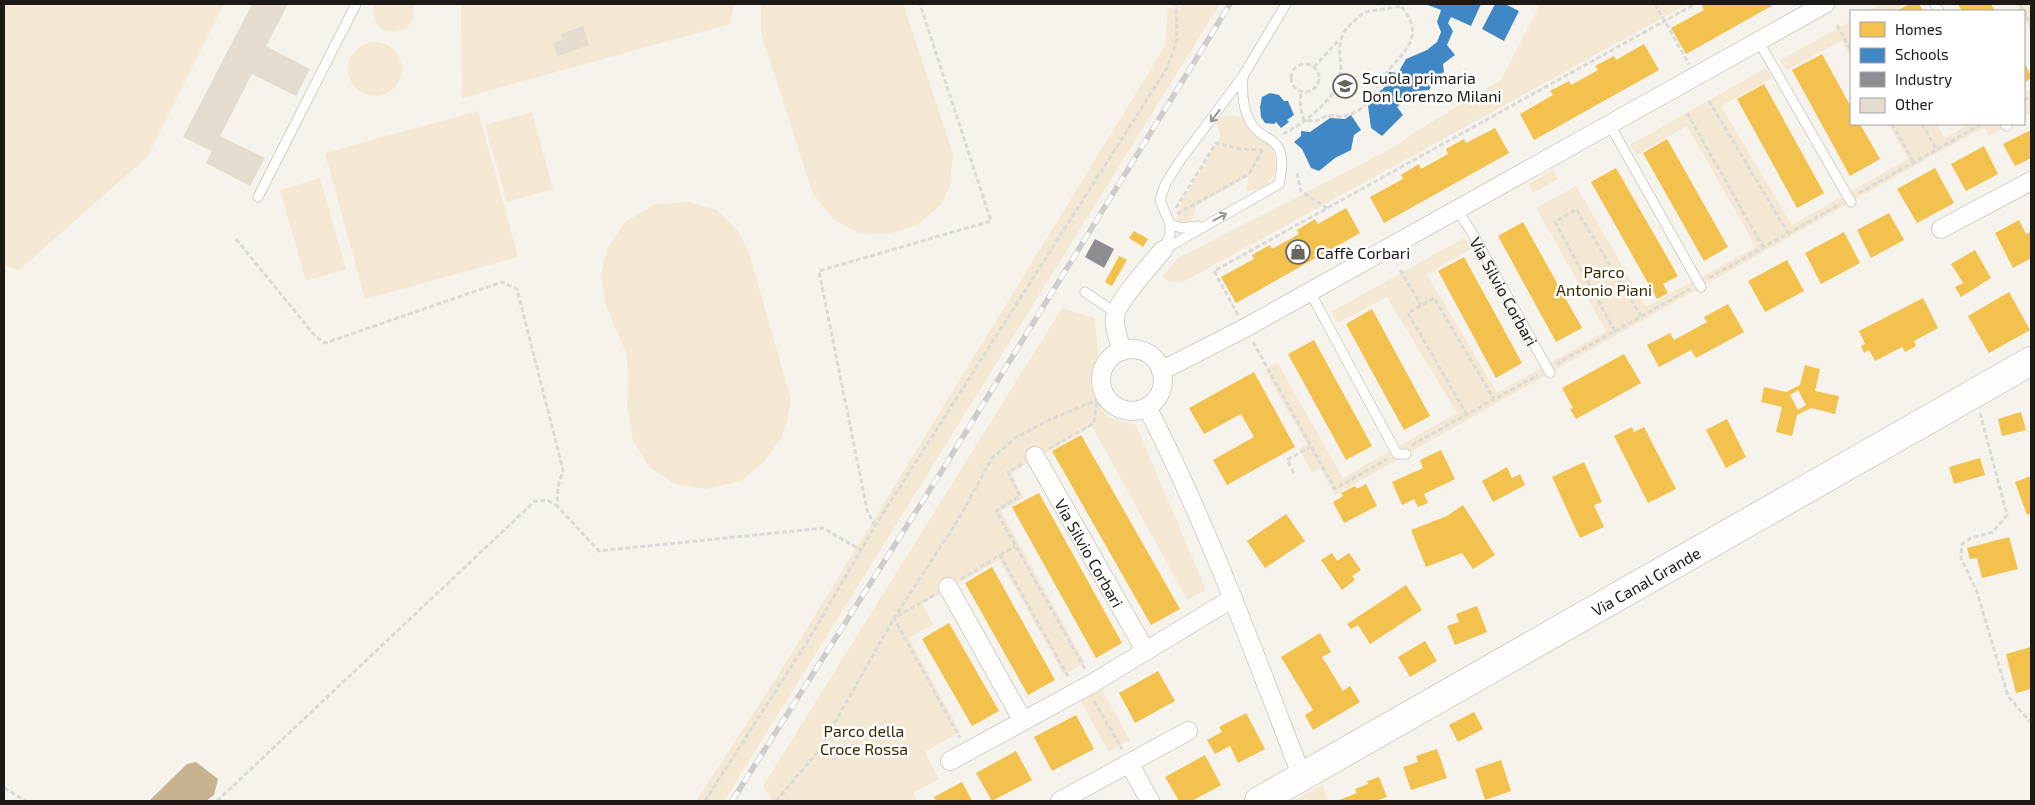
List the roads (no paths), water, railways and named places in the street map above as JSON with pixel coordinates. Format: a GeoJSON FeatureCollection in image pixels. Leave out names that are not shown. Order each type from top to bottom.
{"type":"FeatureCollection","features":[{"type":"Feature","properties":{"kind":"main road","name":"Via Canal Grande"},"geometry":{"type":"LineString","coordinates":[[1259,801],[2031,361]]}},
{"type":"Feature","properties":{"kind":"street"},"geometry":{"type":"LineString","coordinates":[[1161,371],[1245,328],[1825,4]]}},
{"type":"Feature","properties":{"kind":"street"},"geometry":{"type":"LineString","coordinates":[[1941,229],[2031,181]]}},
{"type":"Feature","properties":{"kind":"street"},"geometry":{"type":"LineString","coordinates":[[1122,351],[1115,323],[1116,313],[1129,292],[1163,250]]}},
{"type":"Feature","properties":{"kind":"street"},"geometry":{"type":"LineString","coordinates":[[1132,349],[1141,351],[1157,362],[1161,371],[1163,379],[1159,396],[1147,407],[1129,411],[1120,409],[1099,395],[1101,380],[1107,362],[1122,351],[1132,349]]}},
{"type":"Feature","properties":{"kind":"street"},"geometry":{"type":"LineString","coordinates":[[1147,407],[1202,525],[1233,598],[1302,777]]}},
{"type":"Feature","properties":{"kind":"street","name":"Via Silvio Corbari"},"geometry":{"type":"LineString","coordinates":[[1035,456],[1145,650]]}},
{"type":"Feature","properties":{"kind":"street"},"geometry":{"type":"LineString","coordinates":[[948,586],[1023,721]]}},
{"type":"Feature","properties":{"kind":"street"},"geometry":{"type":"LineString","coordinates":[[950,761],[1089,684],[1233,598]]}},
{"type":"Feature","properties":{"kind":"street"},"geometry":{"type":"LineString","coordinates":[[1060,801],[1188,730]]}},
{"type":"Feature","properties":{"kind":"street"},"geometry":{"type":"LineString","coordinates":[[1129,763],[1150,801]]}},
{"type":"Feature","properties":{"kind":"lane"},"geometry":{"type":"LineString","coordinates":[[258,197],[356,4]]}},
{"type":"Feature","properties":{"kind":"lane"},"geometry":{"type":"LineString","coordinates":[[1163,250],[1170,235],[1170,224],[1160,200],[1165,185],[1179,162],[1243,76],[1286,4]]}},
{"type":"Feature","properties":{"kind":"lane"},"geometry":{"type":"LineString","coordinates":[[1759,42],[1850,200]]}},
{"type":"Feature","properties":{"kind":"lane"},"geometry":{"type":"LineString","coordinates":[[1163,250],[1203,226],[1263,195],[1279,184],[1282,165],[1279,149],[1275,142],[1263,136],[1251,123],[1243,102],[1243,76]]}},
{"type":"Feature","properties":{"kind":"lane"},"geometry":{"type":"LineString","coordinates":[[1610,125],[1700,285]]}},
{"type":"Feature","properties":{"kind":"lane","name":"Via Silvio Corbari"},"geometry":{"type":"LineString","coordinates":[[1457,210],[1471,231],[1549,371]]}},
{"type":"Feature","properties":{"kind":"lane"},"geometry":{"type":"LineString","coordinates":[[1170,224],[1181,228],[1203,226]]}},
{"type":"Feature","properties":{"kind":"lane"},"geometry":{"type":"LineString","coordinates":[[1085,292],[1116,313]]}},
{"type":"Feature","properties":{"kind":"lane"},"geometry":{"type":"LineString","coordinates":[[1310,292],[1402,454]]}},
{"type":"Feature","properties":{"kind":"railway"},"geometry":{"type":"LineString","coordinates":[[732,801],[943,469],[1230,4]]}},
{"type":"Feature","properties":{"kind":"place","name":"Scuola primaria Don Lorenzo Milani"},"geometry":{"type":"Point","coordinates":[1345,86]}},
{"type":"Feature","properties":{"kind":"place","name":"Caffè Corbari"},"geometry":{"type":"Point","coordinates":[1298,252]}},
{"type":"Feature","properties":{"kind":"park label","name":"Parco Antonio Piani"},"geometry":{"type":"Point","coordinates":[1604,280]}},
{"type":"Feature","properties":{"kind":"park label","name":"Parco della Croce Rossa"},"geometry":{"type":"Point","coordinates":[864,739]}}]}
